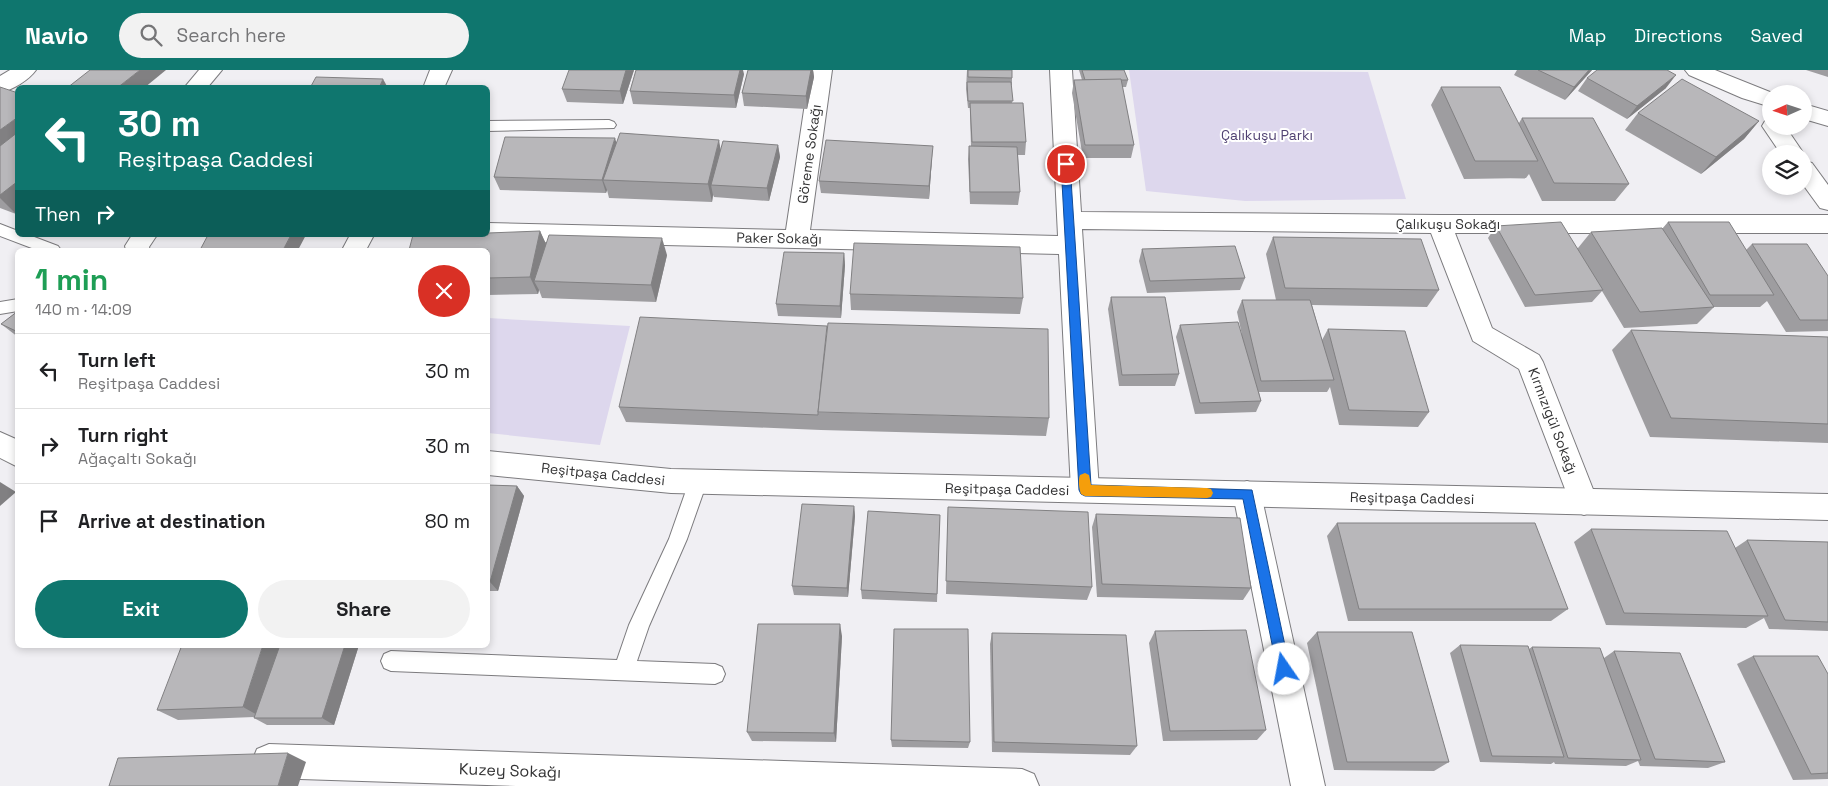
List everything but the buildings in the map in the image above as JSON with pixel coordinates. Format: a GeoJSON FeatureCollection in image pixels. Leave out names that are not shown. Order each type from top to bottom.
{"type":"FeatureCollection","features":[{"type":"Feature","properties":{"kind":"street"},"geometry":{"type":"LineString","coordinates":[[0,86],[25,70]]}},
{"type":"Feature","properties":{"kind":"street"},"geometry":{"type":"LineString","coordinates":[[197,85],[211,70]]}},
{"type":"Feature","properties":{"kind":"street"},"geometry":{"type":"LineString","coordinates":[[434,85],[442,70]]}},
{"type":"Feature","properties":{"kind":"street","name":"Göreme Sokağı"},"geometry":{"type":"LineString","coordinates":[[798,239],[822,70]]}},
{"type":"Feature","properties":{"kind":"street"},"geometry":{"type":"LineString","coordinates":[[1061,70],[1085,490]]}},
{"type":"Feature","properties":{"kind":"street"},"geometry":{"type":"LineString","coordinates":[[1696,70],[1762,97]]}},
{"type":"Feature","properties":{"kind":"street"},"geometry":{"type":"LineString","coordinates":[[1750,94],[1762,111]]}},
{"type":"Feature","properties":{"kind":"street"},"geometry":{"type":"LineString","coordinates":[[1812,114],[1828,119]]}},
{"type":"Feature","properties":{"kind":"street"},"geometry":{"type":"LineString","coordinates":[[1812,180],[1828,202]]}},
{"type":"Feature","properties":{"kind":"street","name":"Çalıkuşu Sokağı"},"geometry":{"type":"LineString","coordinates":[[1069,220],[1440,224],[1828,224]]}},
{"type":"Feature","properties":{"kind":"street","name":"Kırmızıgül Sokağı"},"geometry":{"type":"LineString","coordinates":[[1440,224],[1482,334],[1530,362],[1584,502]]}},
{"type":"Feature","properties":{"kind":"street","name":"Paker Sokağı"},"geometry":{"type":"LineString","coordinates":[[490,232],[1070,245]]}},
{"type":"Feature","properties":{"kind":"street"},"geometry":{"type":"LineString","coordinates":[[138,248],[144,237]]}},
{"type":"Feature","properties":{"kind":"street"},"geometry":{"type":"LineString","coordinates":[[0,444],[15,454]]}},
{"type":"Feature","properties":{"kind":"street","name":"Reşitpaşa Caddesi"},"geometry":{"type":"LineString","coordinates":[[490,463],[698,482],[1828,507]]}},
{"type":"Feature","properties":{"kind":"street"},"geometry":{"type":"LineString","coordinates":[[1248,494],[1308,786]]}},
{"type":"Feature","properties":{"kind":"street","name":"Kuzey Sokağı"},"geometry":{"type":"LineString","coordinates":[[237,761],[1022,786]]}},
{"type":"Feature","properties":{"kind":"lane"},"geometry":{"type":"LineString","coordinates":[[490,126],[609,125]]}},
{"type":"Feature","properties":{"kind":"lane"},"geometry":{"type":"LineString","coordinates":[[0,230],[15,236]]}},
{"type":"Feature","properties":{"kind":"lane"},"geometry":{"type":"LineString","coordinates":[[19,237],[48,248]]}},
{"type":"Feature","properties":{"kind":"lane"},"geometry":{"type":"LineString","coordinates":[[0,308],[15,306]]}},
{"type":"Feature","properties":{"kind":"lane"},"geometry":{"type":"LineString","coordinates":[[624,670],[639,625],[678,539],[698,482]]}},
{"type":"Feature","properties":{"kind":"lane"},"geometry":{"type":"LineString","coordinates":[[391,661],[715,674]]}},
{"type":"Feature","properties":{"kind":"green space","name":"Çalıkuşu Parkı"},"geometry":{"type":"Polygon","coordinates":[[[1129,70],[1368,72],[1406,199],[1245,201],[1146,191],[1129,70]]]}},
{"type":"Feature","properties":{"kind":"green space"},"geometry":{"type":"Polygon","coordinates":[[[490,318],[630,326],[600,445],[490,433],[490,318]]]}},
{"type":"Feature","properties":{"kind":"slow traffic"},"geometry":{"type":"LineString","coordinates":[[1085,478],[1085,490],[1207,493]]}},
{"type":"Feature","properties":{"kind":"route"},"geometry":{"type":"LineString","coordinates":[[1066,164],[1085,490],[1248,494],[1284,669]]}}]}
